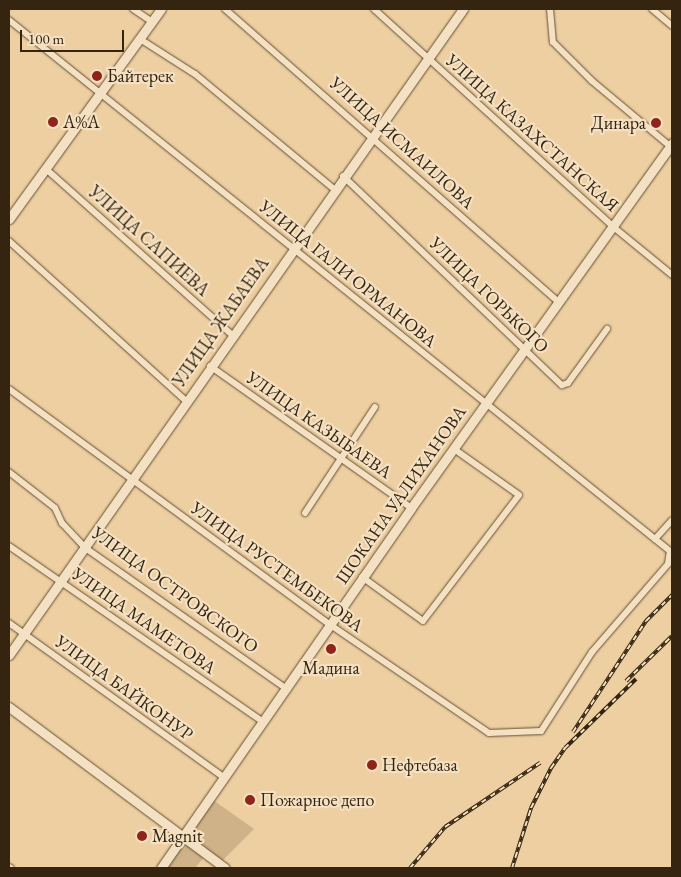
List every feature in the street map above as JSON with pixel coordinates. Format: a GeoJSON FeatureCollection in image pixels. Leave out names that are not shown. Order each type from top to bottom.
{"type":"FeatureCollection","features":[{"type":"Feature","properties":{"kind":"street"},"geometry":{"type":"LineString","coordinates":[[133,9],[152,22]]}},
{"type":"Feature","properties":{"kind":"street"},"geometry":{"type":"LineString","coordinates":[[11,213],[46,169],[162,9]]}},
{"type":"Feature","properties":{"kind":"street","name":"УЛИЦА ИСМАИЛОВА"},"geometry":{"type":"LineString","coordinates":[[225,9],[372,136],[558,302]]}},
{"type":"Feature","properties":{"kind":"street","name":"УЛИЦА КАЗАХСТАНСКАЯ"},"geometry":{"type":"LineString","coordinates":[[374,9],[611,225],[672,275]]}},
{"type":"Feature","properties":{"kind":"street","name":"УЛИЦА ЖАБАЕВА"},"geometry":{"type":"LineString","coordinates":[[9,655],[291,249],[463,9]]}},
{"type":"Feature","properties":{"kind":"street"},"geometry":{"type":"LineString","coordinates":[[550,9],[553,42],[592,81],[671,146]]}},
{"type":"Feature","properties":{"kind":"street"},"geometry":{"type":"LineString","coordinates":[[652,9],[672,26]]}},
{"type":"Feature","properties":{"kind":"street","name":"УЛИЦА ГАЛИ ОРМАНОВА"},"geometry":{"type":"LineString","coordinates":[[9,20],[291,249],[670,551],[668,564],[592,652],[542,731]]}},
{"type":"Feature","properties":{"kind":"street"},"geometry":{"type":"LineString","coordinates":[[140,39],[195,74],[334,189]]}},
{"type":"Feature","properties":{"kind":"street","name":"ШОКАНА УАЛИХАНОВА"},"geometry":{"type":"LineString","coordinates":[[161,868],[329,624],[487,404],[611,225],[671,146]]}},
{"type":"Feature","properties":{"kind":"street","name":"УЛИЦА САПИЕВА"},"geometry":{"type":"LineString","coordinates":[[46,169],[232,335]]}},
{"type":"Feature","properties":{"kind":"street","name":"УЛИЦА ГОРЬКОГО"},"geometry":{"type":"LineString","coordinates":[[343,176],[562,385],[568,383],[607,329]]}},
{"type":"Feature","properties":{"kind":"street"},"geometry":{"type":"LineString","coordinates":[[9,241],[186,401]]}},
{"type":"Feature","properties":{"kind":"street","name":"УЛИЦА КАЗЫБАЕВА"},"geometry":{"type":"LineString","coordinates":[[210,366],[411,508]]}},
{"type":"Feature","properties":{"kind":"street","name":"УЛИЦА РУСТЕМБЕКОВА"},"geometry":{"type":"LineString","coordinates":[[9,389],[329,624],[489,733],[542,731]]}},
{"type":"Feature","properties":{"kind":"street"},"geometry":{"type":"LineString","coordinates":[[305,513],[375,407]]}},
{"type":"Feature","properties":{"kind":"street"},"geometry":{"type":"LineString","coordinates":[[362,578],[422,621],[519,495],[454,449]]}},
{"type":"Feature","properties":{"kind":"street","name":"УЛИЦА ОСТРОВСКОГО"},"geometry":{"type":"LineString","coordinates":[[9,472],[55,508],[62,523],[84,547],[285,688]]}},
{"type":"Feature","properties":{"kind":"street"},"geometry":{"type":"LineString","coordinates":[[655,539],[672,520]]}},
{"type":"Feature","properties":{"kind":"street","name":"УЛИЦА МАМЕТОВА"},"geometry":{"type":"LineString","coordinates":[[9,546],[262,721]]}},
{"type":"Feature","properties":{"kind":"street","name":"УЛИЦА БАЙКОНУР"},"geometry":{"type":"LineString","coordinates":[[9,623],[223,777]]}},
{"type":"Feature","properties":{"kind":"street"},"geometry":{"type":"LineString","coordinates":[[9,707],[225,868]]}},
{"type":"Feature","properties":{"kind":"shaded area"},"geometry":{"type":"Polygon","coordinates":[[[213,800],[254,829],[222,861],[189,835],[213,800]]]}},
{"type":"Feature","properties":{"kind":"shaded area"},"geometry":{"type":"Polygon","coordinates":[[[184,838],[205,856],[195,868],[164,868],[184,838]]]}},
{"type":"Feature","properties":{"kind":"railway"},"geometry":{"type":"LineString","coordinates":[[573,732],[646,621],[672,595]]}},
{"type":"Feature","properties":{"kind":"railway"},"geometry":{"type":"LineString","coordinates":[[626,681],[672,636]]}},
{"type":"Feature","properties":{"kind":"railway"},"geometry":{"type":"LineString","coordinates":[[512,868],[531,808],[551,768],[565,748],[636,679]]}},
{"type":"Feature","properties":{"kind":"railway"},"geometry":{"type":"LineString","coordinates":[[410,868],[445,827],[540,763]]}},
{"type":"Feature","properties":{"kind":"place","name":"Байтерек"},"geometry":{"type":"Point","coordinates":[97,76]}},
{"type":"Feature","properties":{"kind":"place","name":"A%A"},"geometry":{"type":"Point","coordinates":[53,122]}},
{"type":"Feature","properties":{"kind":"place","name":"Динара"},"geometry":{"type":"Point","coordinates":[656,123]}},
{"type":"Feature","properties":{"kind":"place","name":"Мадина"},"geometry":{"type":"Point","coordinates":[331,649]}},
{"type":"Feature","properties":{"kind":"place","name":"Нефтебаза"},"geometry":{"type":"Point","coordinates":[372,765]}},
{"type":"Feature","properties":{"kind":"place","name":"Пожарное депо"},"geometry":{"type":"Point","coordinates":[250,800]}},
{"type":"Feature","properties":{"kind":"place","name":"Magnit"},"geometry":{"type":"Point","coordinates":[142,836]}}]}
